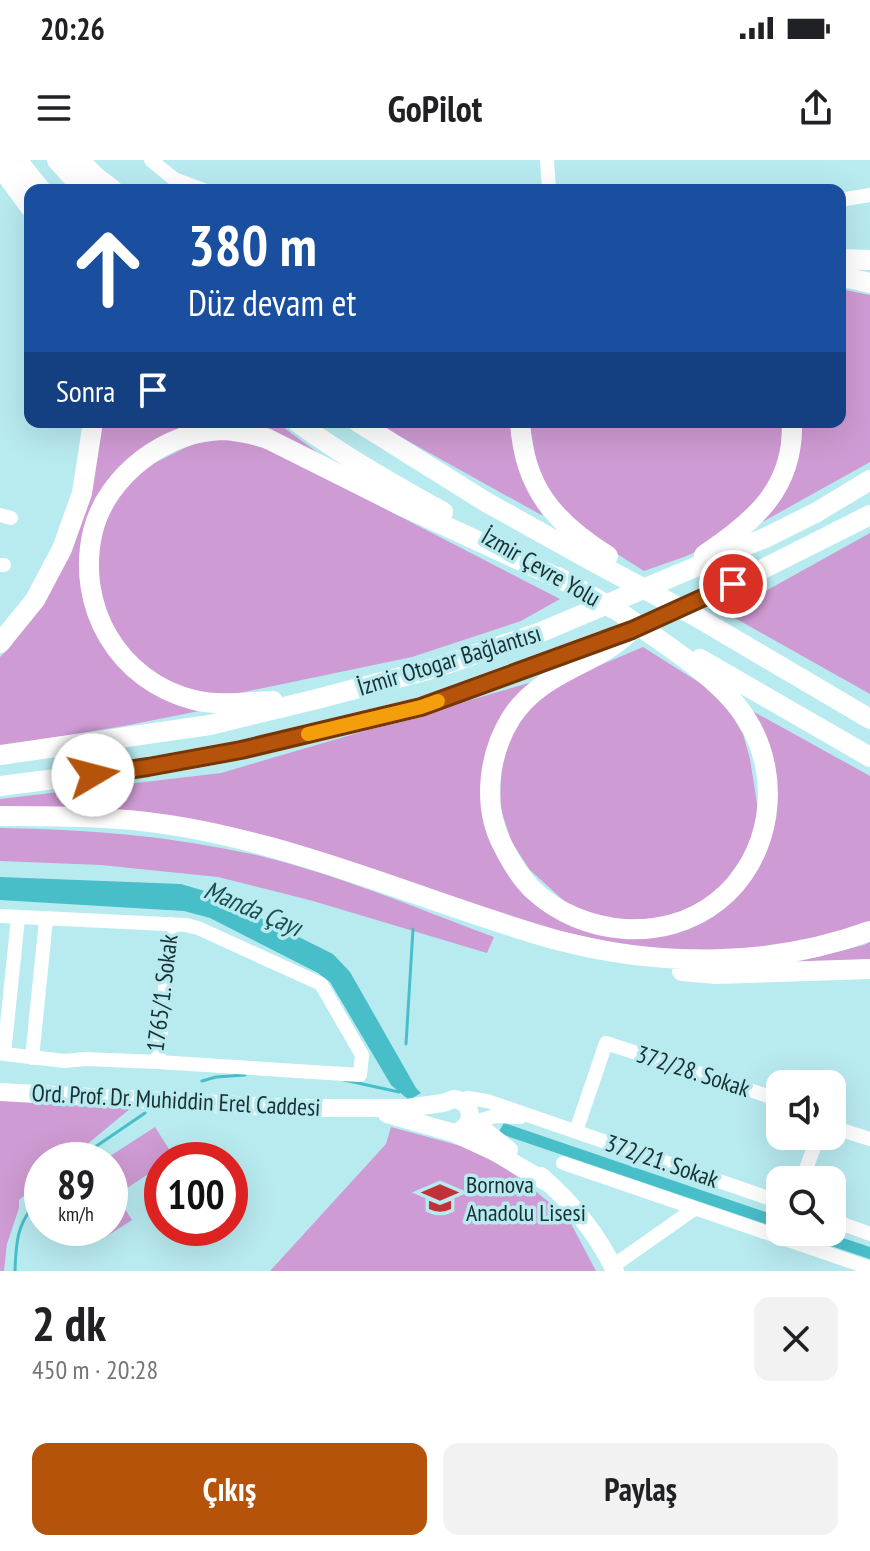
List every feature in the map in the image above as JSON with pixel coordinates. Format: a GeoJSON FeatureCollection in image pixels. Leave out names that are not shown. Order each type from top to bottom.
{"type":"FeatureCollection","features":[{"type":"Feature","properties":{"kind":"highway"},"geometry":{"type":"LineString","coordinates":[[17,160],[36,184]]}},
{"type":"Feature","properties":{"kind":"highway"},"geometry":{"type":"LineString","coordinates":[[57,160],[79,184]]}},
{"type":"Feature","properties":{"kind":"highway"},"geometry":{"type":"LineString","coordinates":[[79,160],[105,184]]}},
{"type":"Feature","properties":{"kind":"highway"},"geometry":{"type":"LineString","coordinates":[[0,166],[24,199]]}},
{"type":"Feature","properties":{"kind":"highway"},"geometry":{"type":"LineString","coordinates":[[846,259],[870,260]]}},
{"type":"Feature","properties":{"kind":"highway"},"geometry":{"type":"LineString","coordinates":[[846,277],[870,283]]}},
{"type":"Feature","properties":{"kind":"highway"},"geometry":{"type":"LineString","coordinates":[[0,643],[35,600],[62,549],[82,493],[92,428]]}},
{"type":"Feature","properties":{"kind":"highway","name":"İzmir Çevre Yolu"},"geometry":{"type":"LineString","coordinates":[[305,428],[375,474],[870,757]]}},
{"type":"Feature","properties":{"kind":"highway","name":"İzmir Çevre Yolu"},"geometry":{"type":"LineString","coordinates":[[368,428],[486,502],[695,616],[870,719]]}},
{"type":"Feature","properties":{"kind":"highway"},"geometry":{"type":"LineString","coordinates":[[520,428],[526,463],[551,511],[581,538],[658,589],[668,602]]}},
{"type":"Feature","properties":{"kind":"highway"},"geometry":{"type":"LineString","coordinates":[[670,579],[746,525],[761,510],[785,470],[791,448],[792,428]]}},
{"type":"Feature","properties":{"kind":"highway"},"geometry":{"type":"LineString","coordinates":[[317,699],[221,703],[196,700],[154,683],[121,657],[108,638],[92,597],[89,573],[93,529],[113,490],[129,471],[152,452],[178,439],[223,430],[266,438],[404,507],[569,583]]}},
{"type":"Feature","properties":{"kind":"highway","name":"İzmir Otogar Bağlantısı"},"geometry":{"type":"LineString","coordinates":[[0,755],[210,725],[435,668],[541,632],[670,579],[767,537],[870,480]]}},
{"type":"Feature","properties":{"kind":"highway"},"geometry":{"type":"LineString","coordinates":[[618,611],[693,665],[734,701],[765,757],[768,797],[763,831],[749,864],[718,901],[679,922],[659,927],[616,929],[572,917],[550,904],[521,876],[500,841],[490,798],[491,778],[500,740],[509,720],[519,706],[553,677],[620,642],[632,630],[733,584],[870,515]]}},
{"type":"Feature","properties":{"kind":"highway","name":"İzmir Otogar Bağlantısı"},"geometry":{"type":"LineString","coordinates":[[0,786],[148,767],[241,750],[421,707],[632,630]]}},
{"type":"Feature","properties":{"kind":"highway"},"geometry":{"type":"LineString","coordinates":[[0,816],[133,820],[225,835],[323,863],[623,964],[716,974],[870,969]]}},
{"type":"Feature","properties":{"kind":"highway"},"geometry":{"type":"LineString","coordinates":[[555,939],[635,955],[694,960],[781,954],[870,931]]}},
{"type":"Feature","properties":{"kind":"main road","name":"Ord. Prof. Dr. Muhiddin Erel Caddesi"},"geometry":{"type":"LineString","coordinates":[[0,1092],[291,1108],[406,1108],[451,1101]]}},
{"type":"Feature","properties":{"kind":"main road"},"geometry":{"type":"LineString","coordinates":[[451,1101],[468,1107],[462,1125],[437,1119],[439,1107],[451,1101]]}},
{"type":"Feature","properties":{"kind":"main road","name":"Ord. Prof. Dr. Muhiddin Erel Caddesi"},"geometry":{"type":"LineString","coordinates":[[351,1107],[462,1125],[495,1140],[548,1183],[584,1222],[614,1268]]}},
{"type":"Feature","properties":{"kind":"street"},"geometry":{"type":"LineString","coordinates":[[151,160],[174,179],[188,184]]}},
{"type":"Feature","properties":{"kind":"street"},"geometry":{"type":"LineString","coordinates":[[547,160],[549,184]]}},
{"type":"Feature","properties":{"kind":"street"},"geometry":{"type":"LineString","coordinates":[[846,199],[870,195]]}},
{"type":"Feature","properties":{"kind":"street","name":"1765/1. Sokak"},"geometry":{"type":"LineString","coordinates":[[0,916],[171,924],[158,1062],[65,1061],[2,1053]]}},
{"type":"Feature","properties":{"kind":"street"},"geometry":{"type":"LineString","coordinates":[[2,1053],[18,918]]}},
{"type":"Feature","properties":{"kind":"street"},"geometry":{"type":"LineString","coordinates":[[32,1058],[46,920]]}},
{"type":"Feature","properties":{"kind":"street"},"geometry":{"type":"LineString","coordinates":[[158,1062],[360,1075],[362,1055],[321,984],[198,928],[171,924]]}},
{"type":"Feature","properties":{"kind":"street","name":"372/28. Sokak"},"geometry":{"type":"LineString","coordinates":[[576,1131],[606,1043],[766,1095]]}},
{"type":"Feature","properties":{"kind":"street","name":"372/21. Sokak"},"geometry":{"type":"LineString","coordinates":[[451,1101],[479,1099],[766,1197]]}},
{"type":"Feature","properties":{"kind":"street","name":"372/21. Sokak"},"geometry":{"type":"LineString","coordinates":[[462,1125],[507,1116],[544,1121]]}},
{"type":"Feature","properties":{"kind":"street"},"geometry":{"type":"LineString","coordinates":[[846,1131],[870,1139]]}},
{"type":"Feature","properties":{"kind":"street","name":"372/21. Sokak"},"geometry":{"type":"LineString","coordinates":[[563,1163],[870,1268]]}},
{"type":"Feature","properties":{"kind":"street","name":"372/21. Sokak"},"geometry":{"type":"LineString","coordinates":[[614,1268],[694,1209]]}},
{"type":"Feature","properties":{"kind":"street"},"geometry":{"type":"LineString","coordinates":[[846,1225],[870,1234]]}},
{"type":"Feature","properties":{"kind":"shaded area"},"geometry":{"type":"Polygon","coordinates":[[[846,290],[870,295],[870,462],[757,525],[796,428],[846,428],[846,290]]]}},
{"type":"Feature","properties":{"kind":"shaded area"},"geometry":{"type":"Polygon","coordinates":[[[97,428],[284,428],[329,461],[275,435],[178,431],[94,513],[102,643],[204,710],[0,746],[0,657],[51,588],[97,428]]]}},
{"type":"Feature","properties":{"kind":"shaded area"},"geometry":{"type":"Polygon","coordinates":[[[385,428],[513,428],[516,461],[543,516],[385,428]]]}},
{"type":"Feature","properties":{"kind":"shaded area"},"geometry":{"type":"Polygon","coordinates":[[[530,428],[782,428],[781,454],[768,489],[719,542],[644,571],[592,538],[559,509],[538,471],[530,428]]]}},
{"type":"Feature","properties":{"kind":"shaded area"},"geometry":{"type":"Polygon","coordinates":[[[232,438],[275,452],[560,599],[521,621],[412,657],[235,694],[192,694],[136,663],[98,602],[95,571],[100,532],[117,497],[146,467],[193,444],[232,438]]]}},
{"type":"Feature","properties":{"kind":"shaded area"},"geometry":{"type":"Polygon","coordinates":[[[870,533],[870,694],[726,613],[870,533]]]}},
{"type":"Feature","properties":{"kind":"shaded area"},"geometry":{"type":"Polygon","coordinates":[[[643,647],[711,690],[731,714],[743,734],[758,810],[753,835],[743,856],[725,882],[700,903],[664,919],[604,920],[572,908],[530,870],[512,843],[500,807],[501,768],[511,733],[531,705],[563,681],[643,647]]]}},
{"type":"Feature","properties":{"kind":"shaded area"},"geometry":{"type":"Polygon","coordinates":[[[539,680],[498,732],[495,839],[567,922],[693,921],[770,826],[747,708],[870,776],[870,922],[782,947],[641,949],[551,929],[250,835],[0,809],[0,799],[221,773],[539,680]]]}},
{"type":"Feature","properties":{"kind":"shaded area"},"geometry":{"type":"Polygon","coordinates":[[[0,828],[128,835],[256,855],[346,882],[494,937],[487,953],[313,901],[218,877],[101,865],[0,861],[0,828]]]}},
{"type":"Feature","properties":{"kind":"shaded area"},"geometry":{"type":"Polygon","coordinates":[[[870,942],[870,964],[776,967],[864,945],[870,942]]]}},
{"type":"Feature","properties":{"kind":"shaded area"},"geometry":{"type":"Polygon","coordinates":[[[0,1099],[131,1108],[90,1142],[24,1142],[24,1196],[19,1200],[7,1244],[4,1271],[0,1271],[0,1099]]]}},
{"type":"Feature","properties":{"kind":"shaded area"},"geometry":{"type":"Polygon","coordinates":[[[155,1127],[164,1142],[144,1142],[144,1177],[128,1187],[128,1144],[155,1127]]]}},
{"type":"Feature","properties":{"kind":"shaded area","name":"Bornova Anadolu Lisesi"},"geometry":{"type":"Polygon","coordinates":[[[391,1127],[461,1146],[521,1179],[568,1218],[596,1271],[270,1271],[386,1144],[391,1127]]]}},
{"type":"Feature","properties":{"kind":"water"},"geometry":{"type":"Polygon","coordinates":[[[0,877],[181,884],[208,892],[333,954],[350,972],[421,1093],[409,1100],[391,1085],[330,982],[318,973],[210,918],[184,911],[0,900],[0,877]]]}},
{"type":"Feature","properties":{"kind":"water"},"geometry":{"type":"Polygon","coordinates":[[[504,1123],[766,1212],[766,1224],[498,1133],[504,1123]]]}},
{"type":"Feature","properties":{"kind":"water"},"geometry":{"type":"Polygon","coordinates":[[[846,1239],[870,1247],[870,1259],[831,1246],[846,1246],[846,1239]]]}},
{"type":"Feature","properties":{"kind":"waterway"},"geometry":{"type":"LineString","coordinates":[[406,1044],[413,929]]}},
{"type":"Feature","properties":{"kind":"waterway"},"geometry":{"type":"LineString","coordinates":[[202,1081],[245,1075]]}},
{"type":"Feature","properties":{"kind":"waterway"},"geometry":{"type":"LineString","coordinates":[[344,1080],[399,1092]]}},
{"type":"Feature","properties":{"kind":"waterway"},"geometry":{"type":"LineString","coordinates":[[102,1142],[145,1113]]}},
{"type":"Feature","properties":{"kind":"waterway"},"geometry":{"type":"LineString","coordinates":[[15,1271],[16,1248],[24,1220]]}},
{"type":"Feature","properties":{"kind":"slow traffic"},"geometry":{"type":"LineString","coordinates":[[308,734],[438,701]]}},
{"type":"Feature","properties":{"kind":"place","name":"Bornova Anadolu Lisesi"},"geometry":{"type":"Point","coordinates":[440,1198]}},
{"type":"Feature","properties":{"kind":"route"},"geometry":{"type":"LineString","coordinates":[[93,775],[241,750],[421,707],[632,630],[733,584]]}},
{"type":"Feature","properties":{"kind":"water label","name":"Manda Çayı"},"geometry":{"type":"Point","coordinates":[253,908]}}]}
